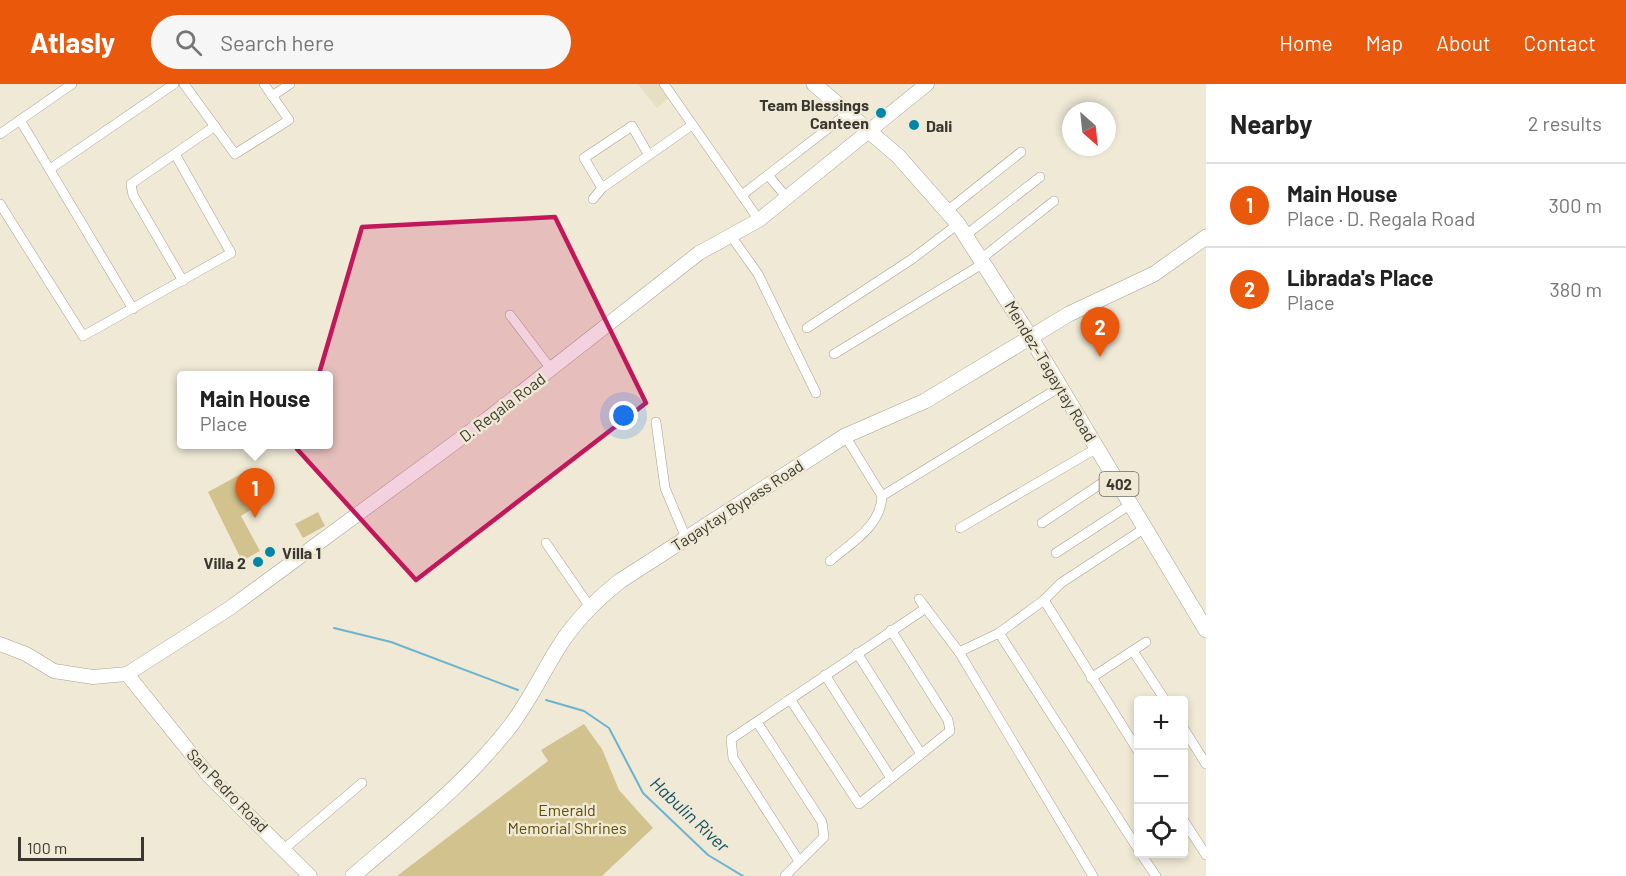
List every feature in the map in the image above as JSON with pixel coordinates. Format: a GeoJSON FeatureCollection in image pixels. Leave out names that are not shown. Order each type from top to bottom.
{"type":"FeatureCollection","features":[{"type":"Feature","properties":{"kind":"main road","name":"402"},"geometry":{"type":"LineString","coordinates":[[814,84],[870,132]]}},
{"type":"Feature","properties":{"kind":"main road","name":"Mendez–Tagaytay Road"},"geometry":{"type":"LineString","coordinates":[[870,132],[897,156],[947,210],[962,230],[1031,338],[1206,630]]}},
{"type":"Feature","properties":{"kind":"main road","name":"Tagaytay Bypass Road"},"geometry":{"type":"LineString","coordinates":[[352,876],[436,804],[501,738],[528,700],[558,646],[591,607],[620,581],[845,436],[925,401],[1078,309],[1154,274],[1206,237]]}},
{"type":"Feature","properties":{"kind":"street"},"geometry":{"type":"LineString","coordinates":[[0,134],[72,84]]}},
{"type":"Feature","properties":{"kind":"street"},"geometry":{"type":"LineString","coordinates":[[50,169],[174,84]]}},
{"type":"Feature","properties":{"kind":"street"},"geometry":{"type":"LineString","coordinates":[[184,84],[236,154],[289,120],[268,90]]}},
{"type":"Feature","properties":{"kind":"street"},"geometry":{"type":"LineString","coordinates":[[268,90],[277,84]]}},
{"type":"Feature","properties":{"kind":"street"},"geometry":{"type":"LineString","coordinates":[[268,90],[290,84]]}},
{"type":"Feature","properties":{"kind":"street"},"geometry":{"type":"LineString","coordinates":[[664,84],[759,220]]}},
{"type":"Feature","properties":{"kind":"street","name":"D. Regala Road"},"geometry":{"type":"LineString","coordinates":[[126,674],[230,608],[488,419],[699,253],[759,220],[927,84]]}},
{"type":"Feature","properties":{"kind":"street"},"geometry":{"type":"LineString","coordinates":[[742,195],[848,113]]}},
{"type":"Feature","properties":{"kind":"street"},"geometry":{"type":"LineString","coordinates":[[20,120],[133,309]]}},
{"type":"Feature","properties":{"kind":"street"},"geometry":{"type":"LineString","coordinates":[[593,199],[602,188],[692,125]]}},
{"type":"Feature","properties":{"kind":"street"},"geometry":{"type":"LineString","coordinates":[[183,280],[132,195],[131,184],[215,126]]}},
{"type":"Feature","properties":{"kind":"street"},"geometry":{"type":"LineString","coordinates":[[602,188],[584,158],[632,126],[648,154]]}},
{"type":"Feature","properties":{"kind":"street"},"geometry":{"type":"LineString","coordinates":[[947,210],[1021,152]]}},
{"type":"Feature","properties":{"kind":"street"},"geometry":{"type":"LineString","coordinates":[[0,204],[83,336],[231,253],[175,154]]}},
{"type":"Feature","properties":{"kind":"street"},"geometry":{"type":"LineString","coordinates":[[768,175],[787,198]]}},
{"type":"Feature","properties":{"kind":"street"},"geometry":{"type":"LineString","coordinates":[[807,328],[912,259],[962,230],[1040,177]]}},
{"type":"Feature","properties":{"kind":"street"},"geometry":{"type":"LineString","coordinates":[[834,354],[982,261],[1054,201]]}},
{"type":"Feature","properties":{"kind":"street"},"geometry":{"type":"LineString","coordinates":[[731,236],[763,284],[816,393]]}},
{"type":"Feature","properties":{"kind":"street"},"geometry":{"type":"LineString","coordinates":[[510,315],[551,369]]}},
{"type":"Feature","properties":{"kind":"street"},"geometry":{"type":"LineString","coordinates":[[882,496],[1060,387]]}},
{"type":"Feature","properties":{"kind":"street"},"geometry":{"type":"LineString","coordinates":[[656,422],[665,488],[686,538]]}},
{"type":"Feature","properties":{"kind":"street"},"geometry":{"type":"LineString","coordinates":[[830,561],[868,529],[882,508],[882,496],[845,436]]}},
{"type":"Feature","properties":{"kind":"street"},"geometry":{"type":"LineString","coordinates":[[960,528],[1097,448]]}},
{"type":"Feature","properties":{"kind":"street"},"geometry":{"type":"LineString","coordinates":[[1042,523],[1114,475]]}},
{"type":"Feature","properties":{"kind":"street"},"geometry":{"type":"LineString","coordinates":[[1056,553],[1131,504]]}},
{"type":"Feature","properties":{"kind":"street"},"geometry":{"type":"LineString","coordinates":[[959,652],[999,633],[1044,600],[1061,583],[1145,528]]}},
{"type":"Feature","properties":{"kind":"street"},"geometry":{"type":"LineString","coordinates":[[546,543],[591,607]]}},
{"type":"Feature","properties":{"kind":"street"},"geometry":{"type":"LineString","coordinates":[[919,599],[959,652],[1093,876]]}},
{"type":"Feature","properties":{"kind":"street"},"geometry":{"type":"LineString","coordinates":[[1044,600],[1137,750]]}},
{"type":"Feature","properties":{"kind":"street"},"geometry":{"type":"LineString","coordinates":[[799,861],[733,758],[731,740],[926,608]]}},
{"type":"Feature","properties":{"kind":"street"},"geometry":{"type":"LineString","coordinates":[[790,699],[859,804],[950,731],[948,720],[891,630]]}},
{"type":"Feature","properties":{"kind":"street"},"geometry":{"type":"LineString","coordinates":[[999,633],[1134,843]]}},
{"type":"Feature","properties":{"kind":"street"},"geometry":{"type":"LineString","coordinates":[[1091,678],[1146,642]]}},
{"type":"Feature","properties":{"kind":"street"},"geometry":{"type":"LineString","coordinates":[[0,644],[26,654],[54,671],[93,677],[126,674]]}},
{"type":"Feature","properties":{"kind":"street"},"geometry":{"type":"LineString","coordinates":[[1133,651],[1162,696]]}},
{"type":"Feature","properties":{"kind":"street"},"geometry":{"type":"LineString","coordinates":[[857,653],[921,754]]}},
{"type":"Feature","properties":{"kind":"street","name":"San Pedro Road"},"geometry":{"type":"LineString","coordinates":[[126,674],[209,776],[310,876]]}},
{"type":"Feature","properties":{"kind":"street"},"geometry":{"type":"LineString","coordinates":[[825,675],[891,778]]}},
{"type":"Feature","properties":{"kind":"street"},"geometry":{"type":"LineString","coordinates":[[757,722],[822,822],[824,837],[785,876]]}},
{"type":"Feature","properties":{"kind":"street"},"geometry":{"type":"LineString","coordinates":[[1188,735],[1206,764]]}},
{"type":"Feature","properties":{"kind":"street"},"geometry":{"type":"LineString","coordinates":[[284,849],[362,783]]}},
{"type":"Feature","properties":{"kind":"street"},"geometry":{"type":"LineString","coordinates":[[1188,827],[1206,855]]}},
{"type":"Feature","properties":{"kind":"street"},"geometry":{"type":"LineString","coordinates":[[1144,858],[1156,876]]}},
{"type":"Feature","properties":{"kind":"highlighted area"},"geometry":{"type":"Polygon","coordinates":[[[555,217],[646,403],[416,580],[297,449],[362,227],[555,217]]]}},
{"type":"Feature","properties":{"kind":"shaded area"},"geometry":{"type":"Polygon","coordinates":[[[638,84],[662,84],[671,96],[657,108],[638,84]]]}},
{"type":"Feature","properties":{"kind":"green space"},"geometry":{"type":"Polygon","coordinates":[[[243,473],[260,504],[241,516],[260,551],[242,561],[208,492],[243,473]]]}},
{"type":"Feature","properties":{"kind":"green space"},"geometry":{"type":"Polygon","coordinates":[[[318,512],[325,526],[303,538],[295,524],[318,512]]]}},
{"type":"Feature","properties":{"kind":"green space","name":"Emerald Memorial Shrines"},"geometry":{"type":"Polygon","coordinates":[[[584,724],[602,749],[619,790],[653,828],[602,876],[397,876],[548,761],[541,750],[584,724]]]}},
{"type":"Feature","properties":{"kind":"waterway","name":"Habulin River"},"geometry":{"type":"LineString","coordinates":[[334,628],[391,642],[518,690]]}},
{"type":"Feature","properties":{"kind":"waterway","name":"Habulin River"},"geometry":{"type":"LineString","coordinates":[[546,700],[584,711],[609,728],[643,793],[708,855],[743,876]]}},
{"type":"Feature","properties":{"kind":"place","name":"Team Blessings Canteen"},"geometry":{"type":"Point","coordinates":[881,113]}},
{"type":"Feature","properties":{"kind":"place","name":"Dali"},"geometry":{"type":"Point","coordinates":[914,125]}},
{"type":"Feature","properties":{"kind":"place","name":"Librada's Place"},"geometry":{"type":"Point","coordinates":[1100,357]}},
{"type":"Feature","properties":{"kind":"place","name":"Main House"},"geometry":{"type":"Point","coordinates":[255,518]}},
{"type":"Feature","properties":{"kind":"place","name":"Villa 1"},"geometry":{"type":"Point","coordinates":[270,552]}},
{"type":"Feature","properties":{"kind":"place","name":"Villa 2"},"geometry":{"type":"Point","coordinates":[258,562]}}]}
